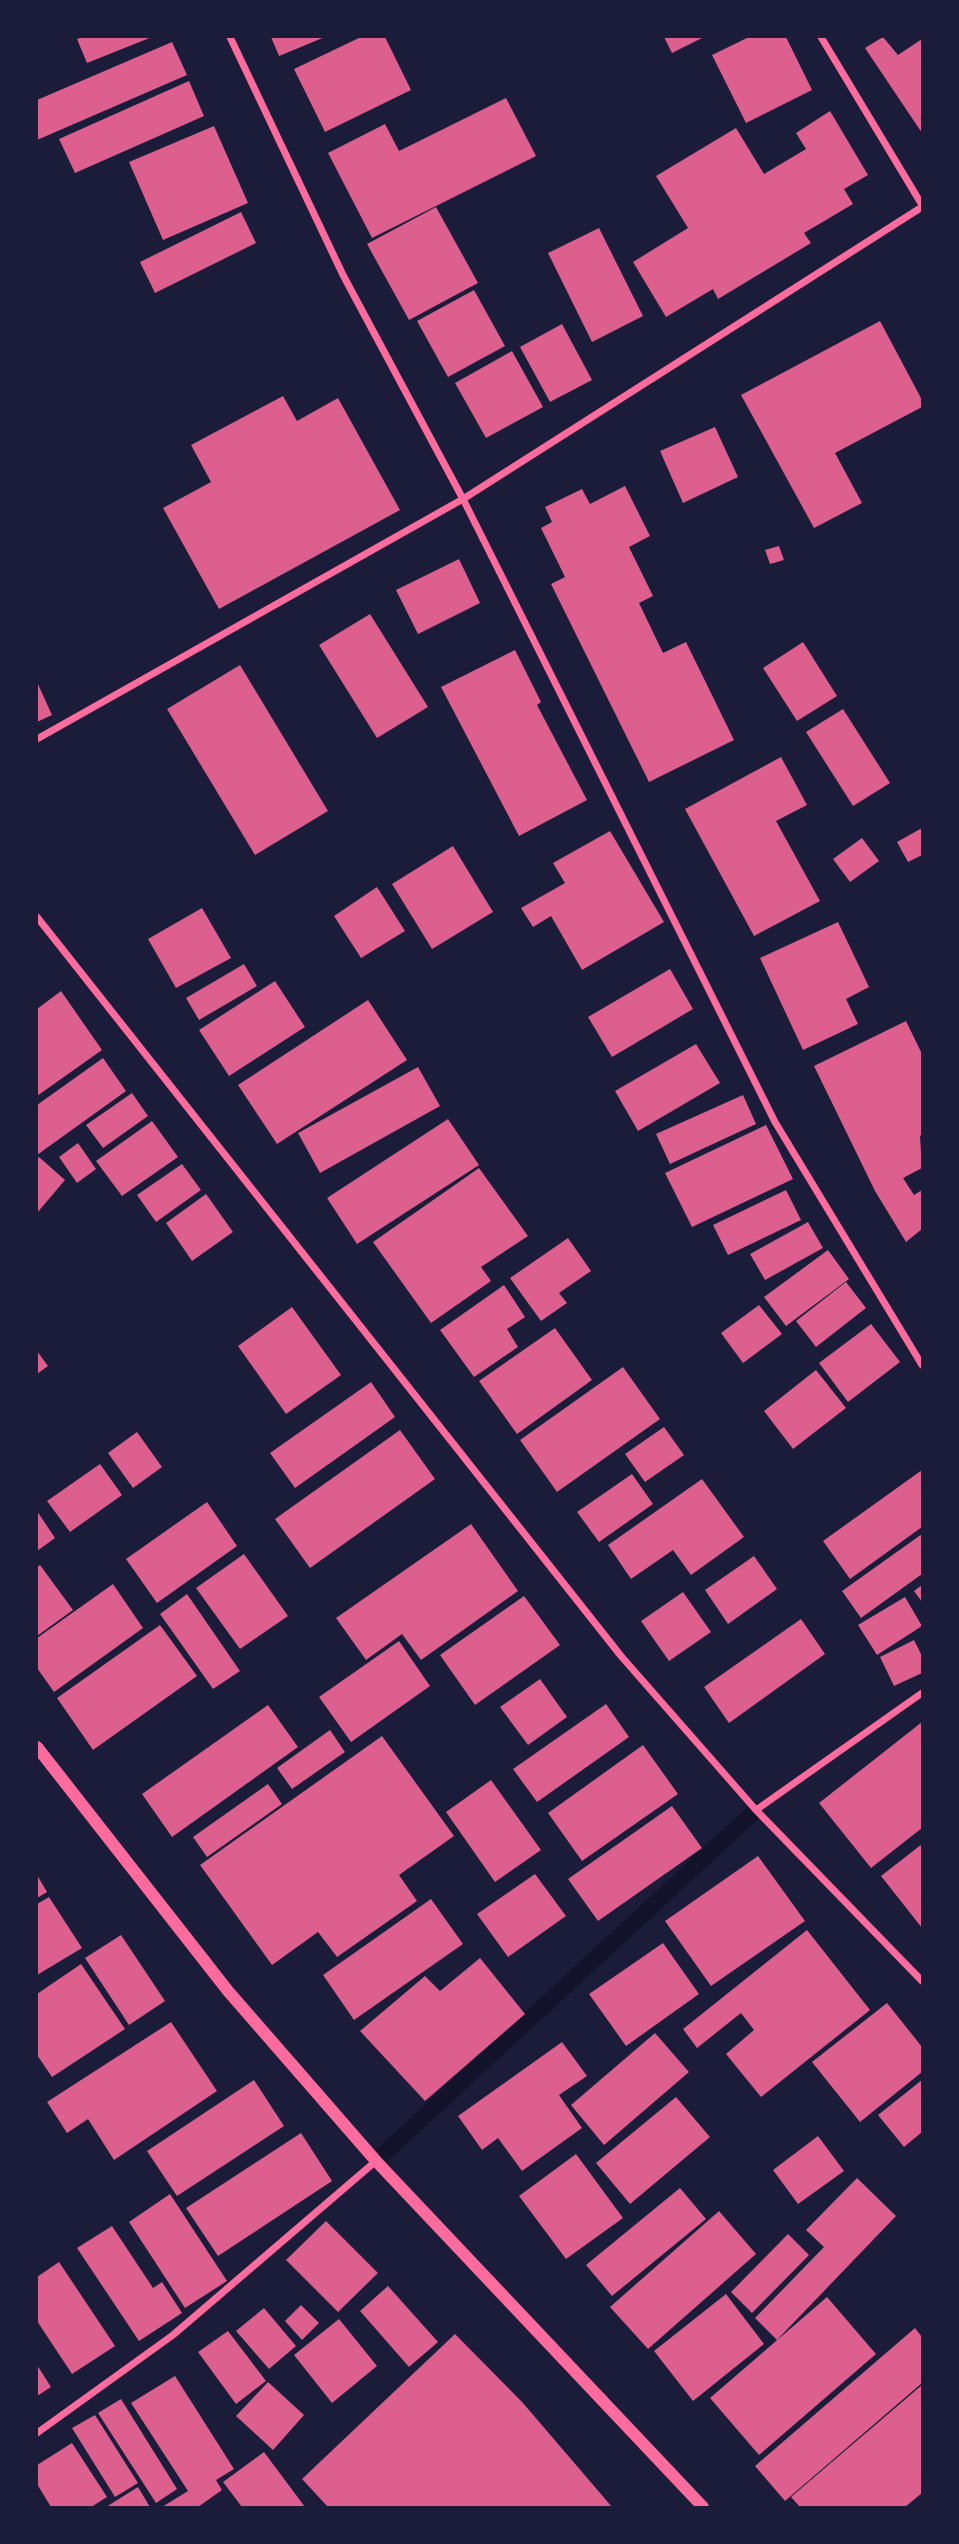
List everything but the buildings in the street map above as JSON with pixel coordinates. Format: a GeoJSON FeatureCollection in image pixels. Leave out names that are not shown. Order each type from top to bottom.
{"type":"FeatureCollection","features":[{"type":"Feature","properties":{"kind":"street"},"geometry":{"type":"LineString","coordinates":[[230,37],[343,275],[463,499],[775,1122],[922,1365]]}},
{"type":"Feature","properties":{"kind":"street"},"geometry":{"type":"LineString","coordinates":[[37,739],[463,499],[922,206],[821,37]]}},
{"type":"Feature","properties":{"kind":"street"},"geometry":{"type":"LineString","coordinates":[[37,917],[621,1656],[756,1810],[922,1981]]}},
{"type":"Feature","properties":{"kind":"street"},"geometry":{"type":"LineString","coordinates":[[756,1810],[922,1693]]}},
{"type":"Feature","properties":{"kind":"street"},"geometry":{"type":"LineString","coordinates":[[37,1747],[228,1992],[376,2161],[703,2507]]}},
{"type":"Feature","properties":{"kind":"street"},"geometry":{"type":"LineString","coordinates":[[37,2432],[173,2335],[376,2161]]}},
{"type":"Feature","properties":{"kind":"waterway"},"geometry":{"type":"LineString","coordinates":[[376,2161],[756,1810]]}}]}
